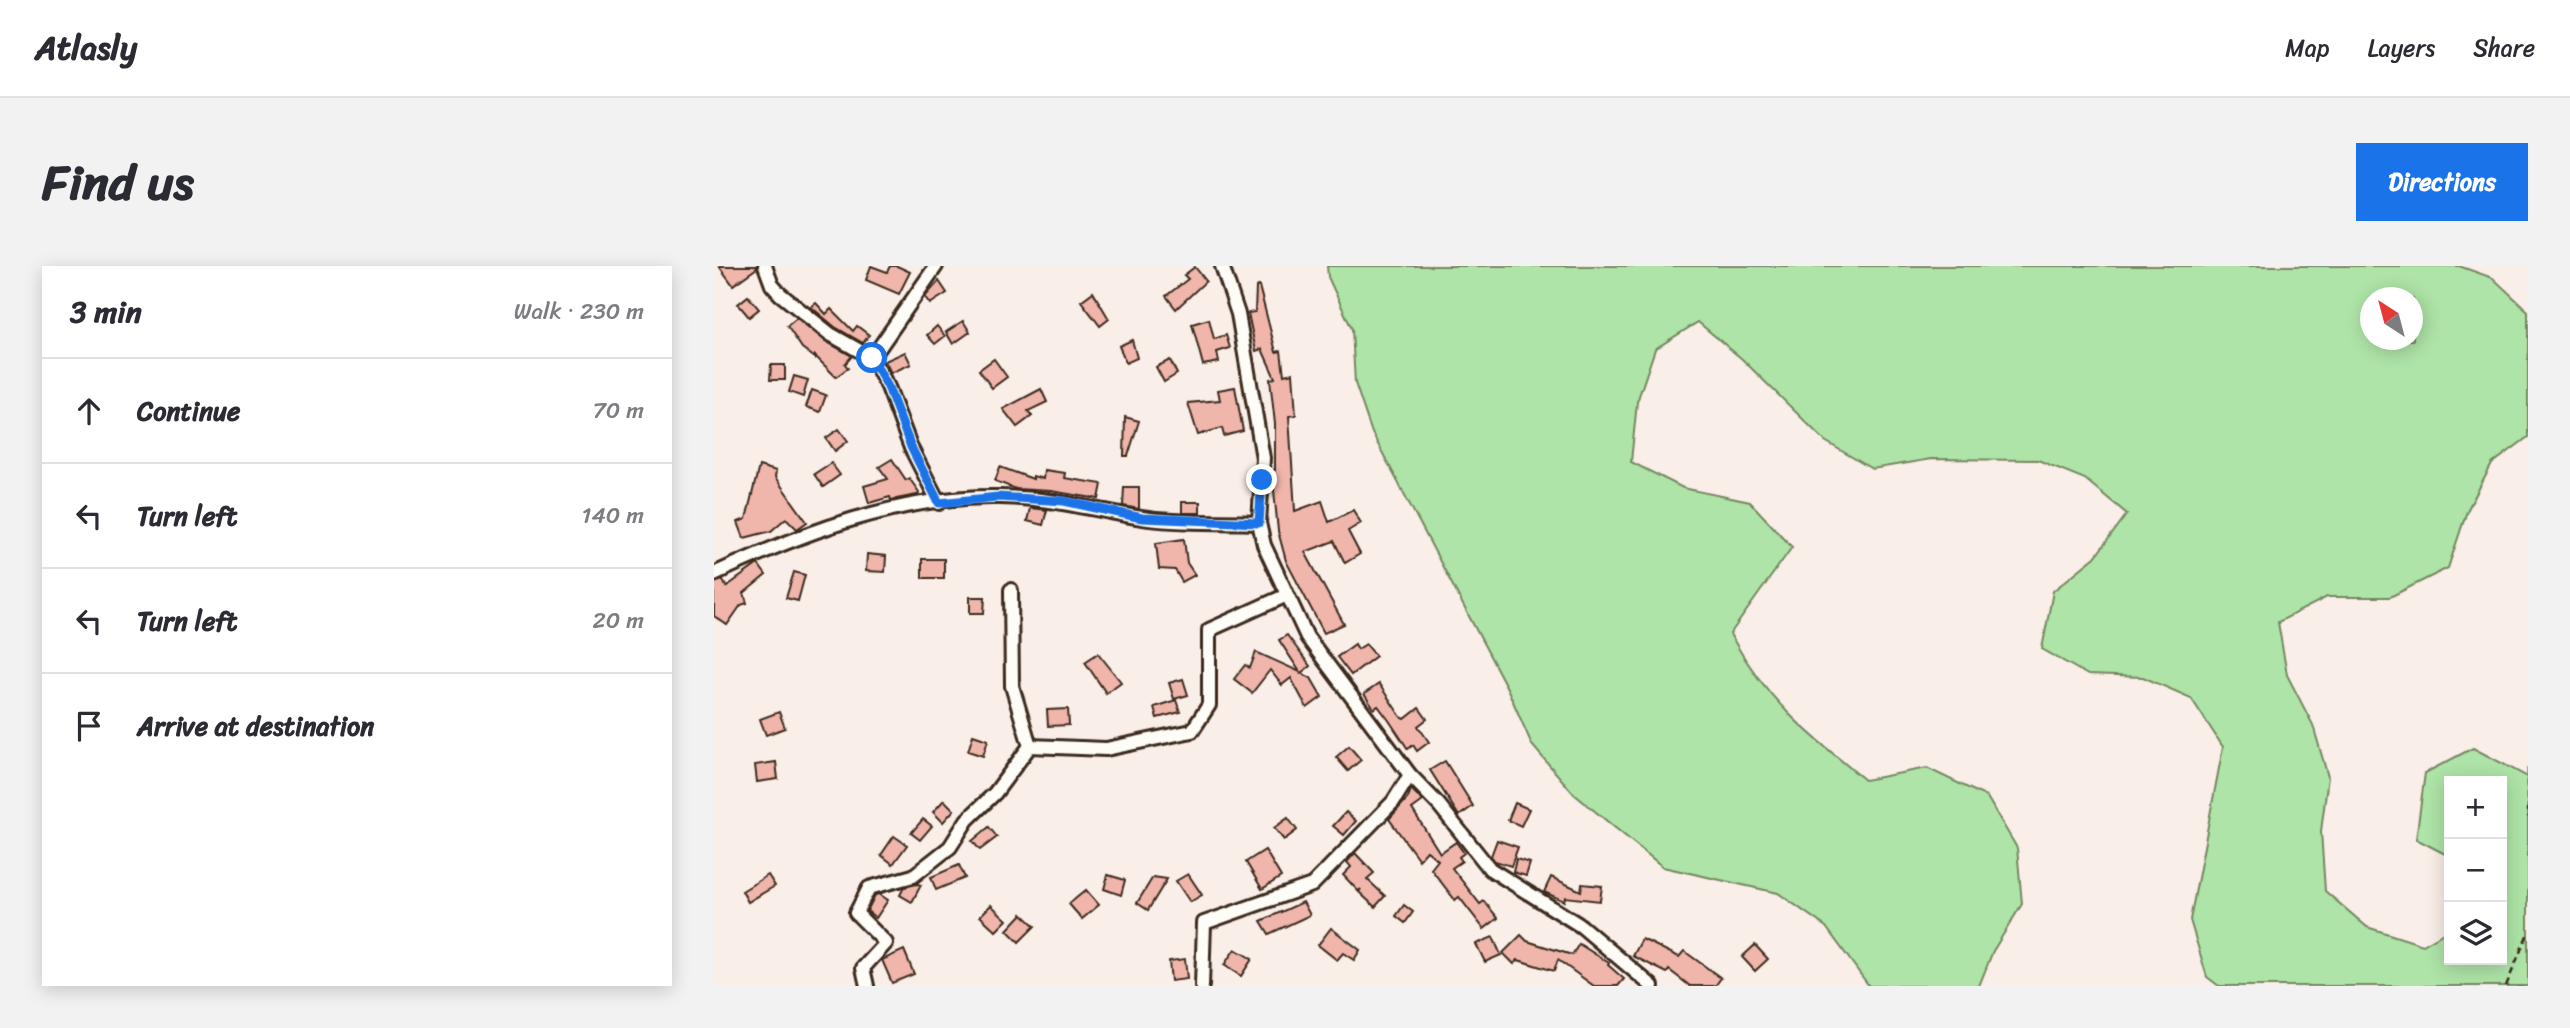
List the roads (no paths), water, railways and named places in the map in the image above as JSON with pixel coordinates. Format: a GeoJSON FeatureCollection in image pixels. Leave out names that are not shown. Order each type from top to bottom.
{"type":"FeatureCollection","features":[{"type":"Feature","properties":{"kind":"street"},"geometry":{"type":"LineString","coordinates":[[765,266],[772,285],[780,294],[830,334],[872,358],[888,387],[911,447],[939,503]]}},
{"type":"Feature","properties":{"kind":"street"},"geometry":{"type":"LineString","coordinates":[[872,358],[936,266]]}},
{"type":"Feature","properties":{"kind":"street"},"geometry":{"type":"LineString","coordinates":[[1222,266],[1238,314],[1264,458],[1259,523],[1264,545],[1307,636],[1410,775],[1439,805],[1490,869],[1581,926],[1652,986]]}},
{"type":"Feature","properties":{"kind":"street"},"geometry":{"type":"LineString","coordinates":[[714,575],[832,525],[939,503],[998,497],[1064,501],[1142,518],[1259,523]]}},
{"type":"Feature","properties":{"kind":"street"},"geometry":{"type":"LineString","coordinates":[[1011,590],[1012,687],[1030,746]]}},
{"type":"Feature","properties":{"kind":"street"},"geometry":{"type":"LineString","coordinates":[[1030,746],[1106,749],[1192,731],[1209,705],[1209,630],[1287,595]]}},
{"type":"Feature","properties":{"kind":"street"},"geometry":{"type":"LineString","coordinates":[[867,986],[863,968],[886,943],[856,913],[869,888],[913,876],[950,847],[967,820],[995,793],[1030,746]]}},
{"type":"Feature","properties":{"kind":"street"},"geometry":{"type":"LineString","coordinates":[[1202,986],[1204,923],[1312,885],[1393,802],[1410,775]]}}]}
